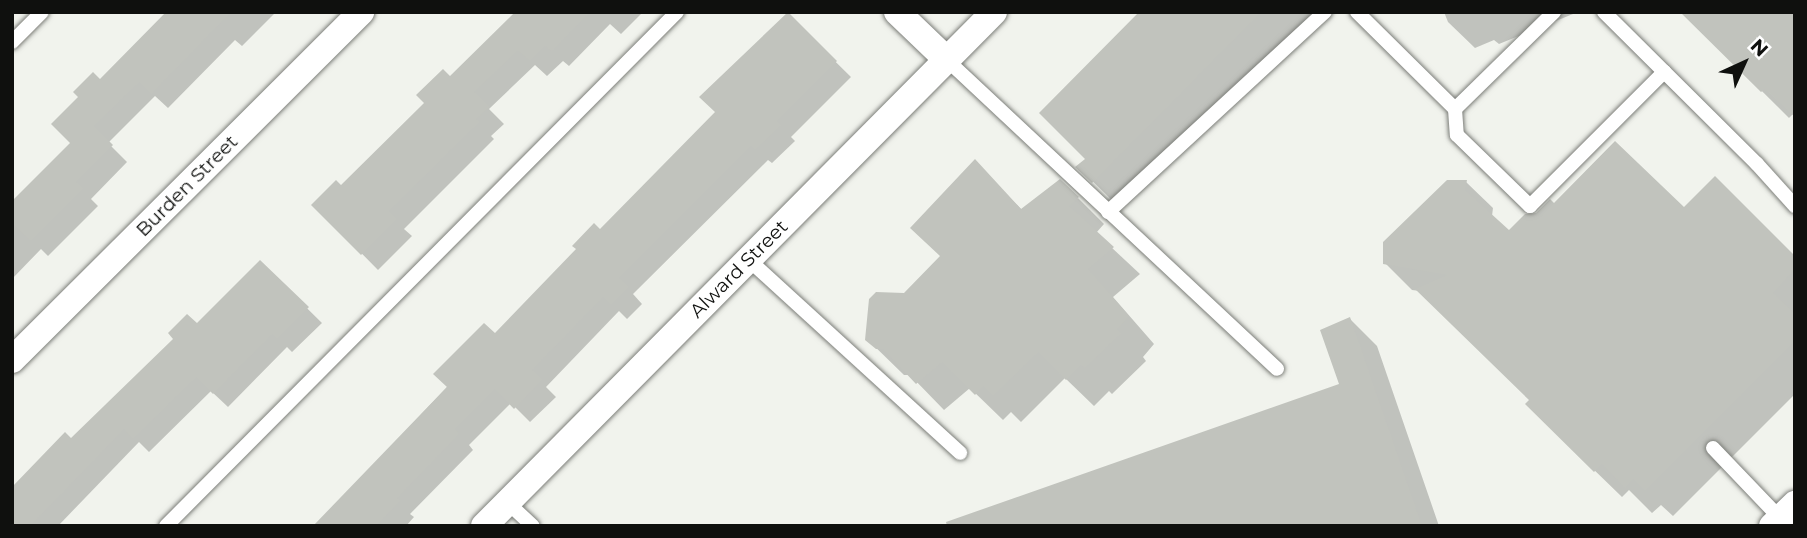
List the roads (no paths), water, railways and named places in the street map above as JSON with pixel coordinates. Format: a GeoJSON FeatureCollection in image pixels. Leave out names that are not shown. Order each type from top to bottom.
{"type":"FeatureCollection","features":[{"type":"Feature","properties":{"kind":"street","name":"Burden Street"},"geometry":{"type":"LineString","coordinates":[[12,360],[361,12]]}},
{"type":"Feature","properties":{"kind":"street"},"geometry":{"type":"LineString","coordinates":[[897,12],[947,60]]}},
{"type":"Feature","properties":{"kind":"street","name":"Alward Street"},"geometry":{"type":"LineString","coordinates":[[484,526],[994,12]]}},
{"type":"Feature","properties":{"kind":"lane"},"geometry":{"type":"LineString","coordinates":[[12,42],[42,12]]}},
{"type":"Feature","properties":{"kind":"lane"},"geometry":{"type":"LineString","coordinates":[[166,526],[677,12]]}},
{"type":"Feature","properties":{"kind":"lane"},"geometry":{"type":"LineString","coordinates":[[1108,212],[1325,12]]}},
{"type":"Feature","properties":{"kind":"lane"},"geometry":{"type":"LineString","coordinates":[[1357,12],[1455,109],[1457,135],[1530,205],[1664,72]]}},
{"type":"Feature","properties":{"kind":"lane"},"geometry":{"type":"LineString","coordinates":[[1455,109],[1554,12]]}},
{"type":"Feature","properties":{"kind":"lane"},"geometry":{"type":"LineString","coordinates":[[1604,12],[1793,200]]}},
{"type":"Feature","properties":{"kind":"lane"},"geometry":{"type":"LineString","coordinates":[[947,60],[1277,369]]}},
{"type":"Feature","properties":{"kind":"lane"},"geometry":{"type":"LineString","coordinates":[[749,260],[960,453]]}},
{"type":"Feature","properties":{"kind":"lane"},"geometry":{"type":"LineString","coordinates":[[1713,449],[1782,516]]}},
{"type":"Feature","properties":{"kind":"lane"},"geometry":{"type":"LineString","coordinates":[[507,502],[533,526]]}}]}
